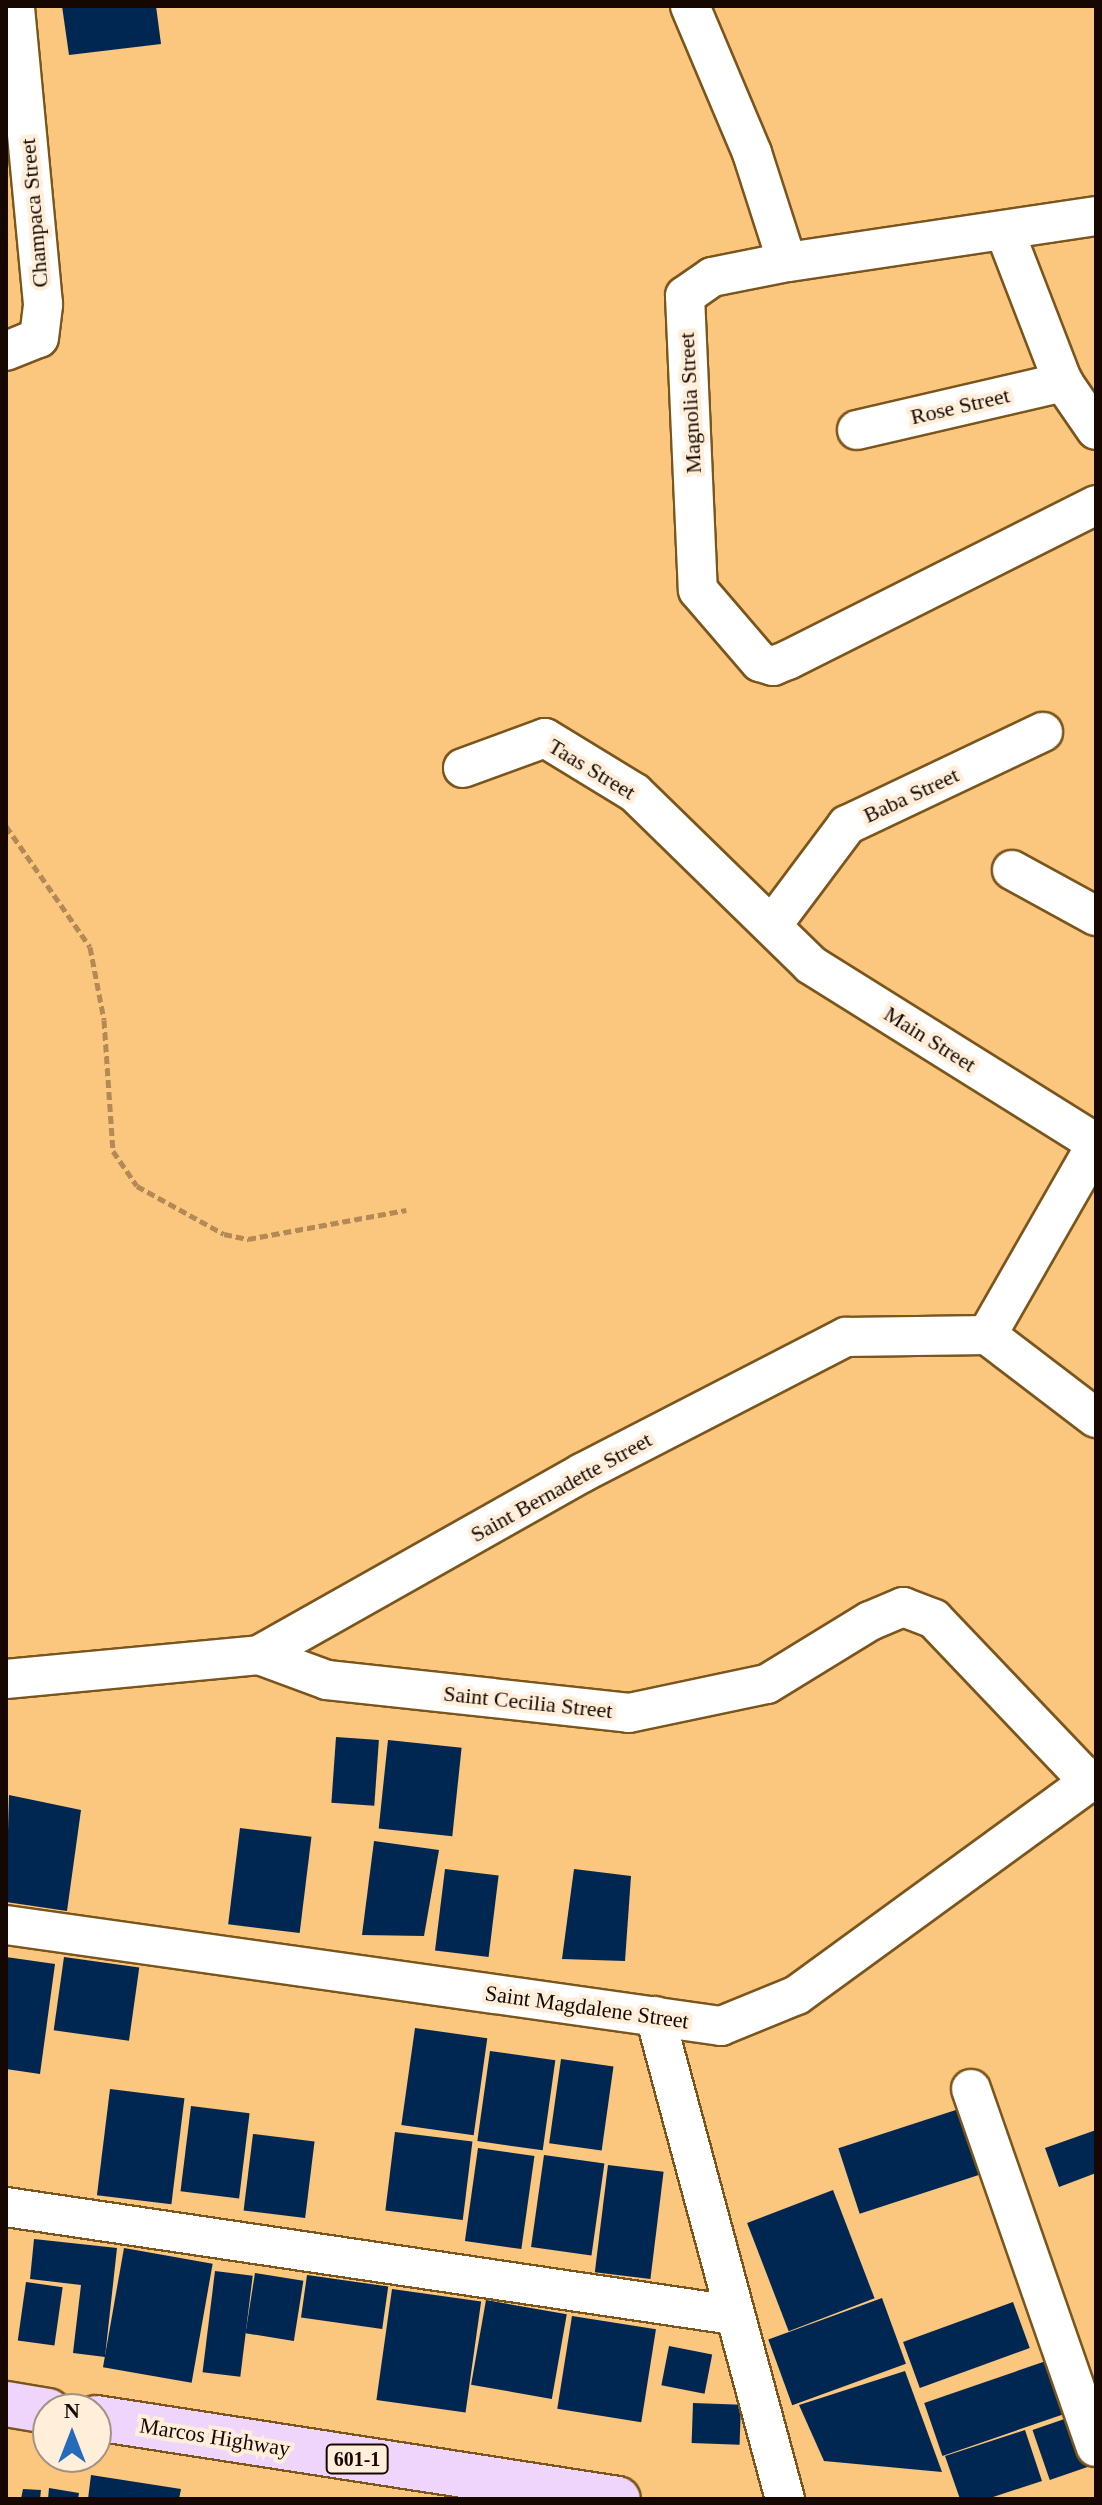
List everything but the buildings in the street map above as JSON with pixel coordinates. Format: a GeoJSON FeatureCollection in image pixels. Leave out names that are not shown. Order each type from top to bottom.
{"type":"FeatureCollection","features":[{"type":"Feature","properties":{"kind":"main road"},"geometry":{"type":"LineString","coordinates":[[6,2404],[32,2408]]}},
{"type":"Feature","properties":{"kind":"main road","name":"Marcos Highway"},"geometry":{"type":"LineString","coordinates":[[112,2420],[618,2499]]}},
{"type":"Feature","properties":{"kind":"street","name":"Champaca Street"},"geometry":{"type":"LineString","coordinates":[[6,351],[39,338],[43,304],[15,6]]}},
{"type":"Feature","properties":{"kind":"street"},"geometry":{"type":"LineString","coordinates":[[690,6],[752,153],[787,262]]}},
{"type":"Feature","properties":{"kind":"street","name":"Magnolia Street"},"geometry":{"type":"LineString","coordinates":[[1096,216],[1005,232],[787,262],[712,277],[685,296],[698,590],[760,662],[773,666],[788,660],[1096,505]]}},
{"type":"Feature","properties":{"kind":"street"},"geometry":{"type":"LineString","coordinates":[[1005,232],[1063,382],[1096,430]]}},
{"type":"Feature","properties":{"kind":"street","name":"Rose Street"},"geometry":{"type":"LineString","coordinates":[[857,430],[1063,382]]}},
{"type":"Feature","properties":{"kind":"street","name":"Baba Street"},"geometry":{"type":"LineString","coordinates":[[773,924],[847,825],[1043,732]]}},
{"type":"Feature","properties":{"kind":"street","name":"Taas Street"},"geometry":{"type":"LineString","coordinates":[[463,768],[545,738],[635,793],[773,924]]}},
{"type":"Feature","properties":{"kind":"street"},"geometry":{"type":"LineString","coordinates":[[1012,870],[1096,916]]}},
{"type":"Feature","properties":{"kind":"street","name":"Main Street"},"geometry":{"type":"LineString","coordinates":[[773,924],[811,965],[1096,1144],[987,1335]]}},
{"type":"Feature","properties":{"kind":"street"},"geometry":{"type":"LineString","coordinates":[[987,1335],[1096,1418]]}},
{"type":"Feature","properties":{"kind":"street","name":"Saint Bernadette Street"},"geometry":{"type":"LineString","coordinates":[[6,1679],[259,1655],[582,1473],[846,1337],[987,1335]]}},
{"type":"Feature","properties":{"kind":"street","name":"Saint Cecilia Street"},"geometry":{"type":"LineString","coordinates":[[259,1655],[327,1680],[629,1713],[767,1684],[870,1621],[903,1607],[934,1619],[1093,1779]]}},
{"type":"Feature","properties":{"kind":"street","name":"Saint Magdalene Street"},"geometry":{"type":"LineString","coordinates":[[6,1925],[721,2026],[797,1995],[1093,1779]]}},
{"type":"Feature","properties":{"kind":"street"},"geometry":{"type":"LineString","coordinates":[[655,2016],[785,2499]]}},
{"type":"Feature","properties":{"kind":"street"},"geometry":{"type":"LineString","coordinates":[[971,2089],[1096,2447]]}},
{"type":"Feature","properties":{"kind":"street"},"geometry":{"type":"LineString","coordinates":[[6,2207],[733,2315]]}},
{"type":"Feature","properties":{"kind":"path"},"geometry":{"type":"LineString","coordinates":[[6,826],[90,947],[104,1020],[113,1151],[137,1186],[224,1234],[248,1239],[406,1210]]}}]}
